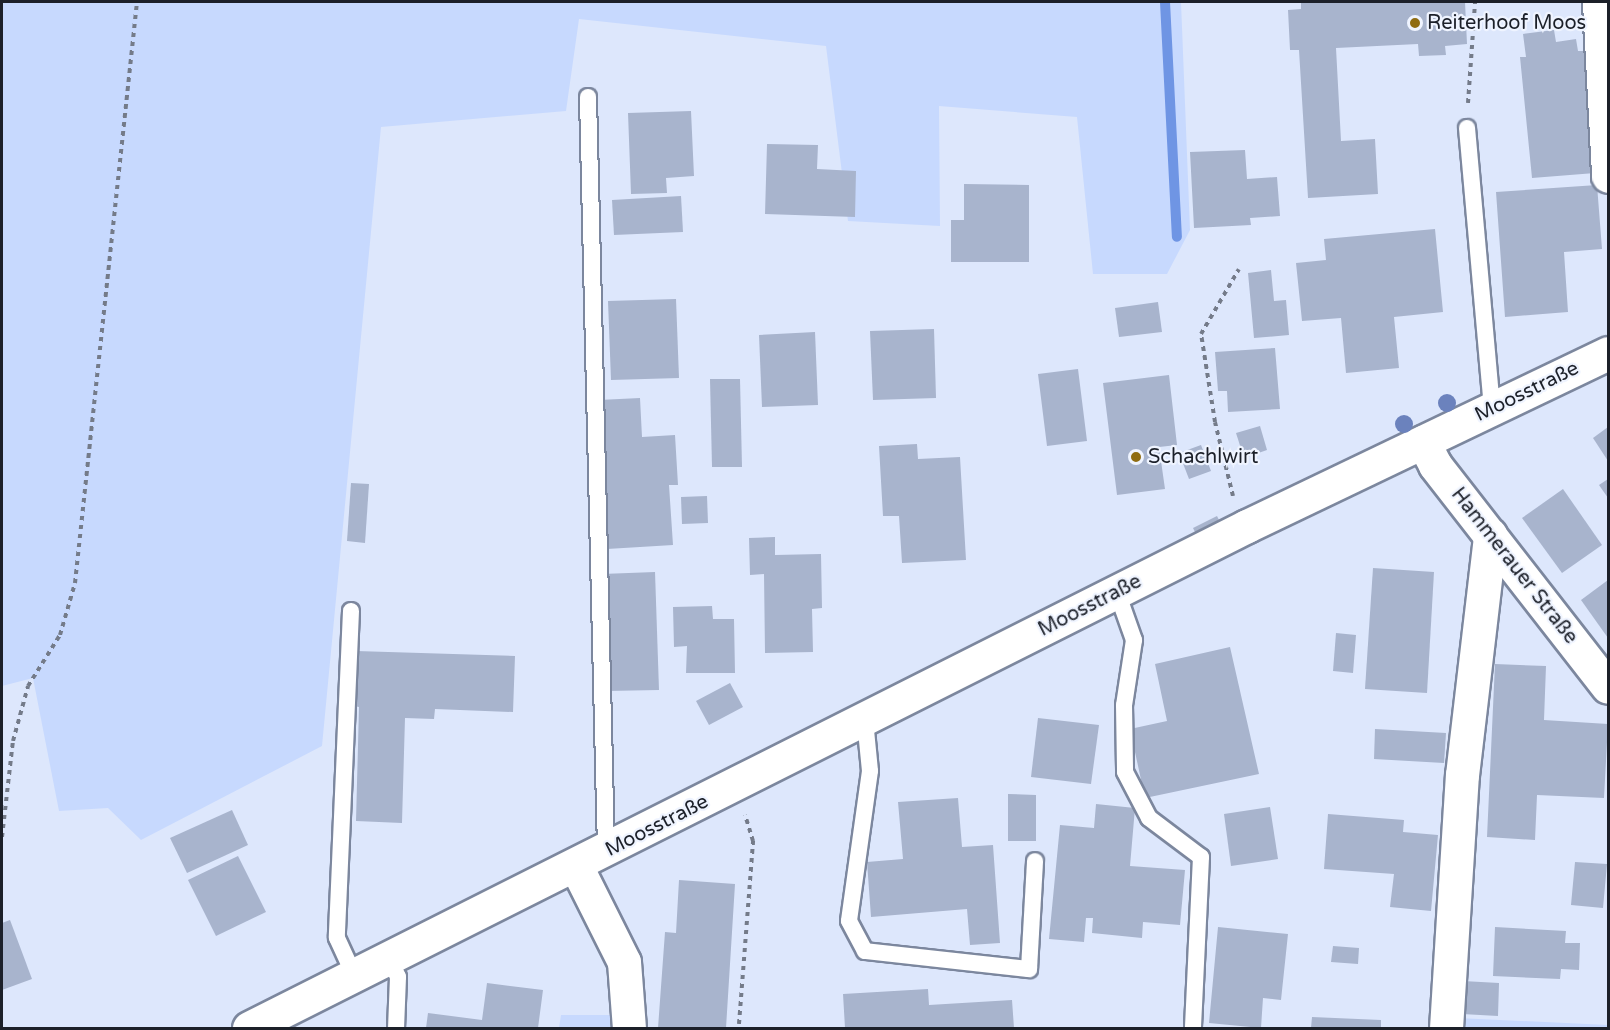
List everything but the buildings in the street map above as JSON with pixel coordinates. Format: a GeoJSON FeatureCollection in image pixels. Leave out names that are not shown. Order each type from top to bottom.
{"type":"FeatureCollection","features":[{"type":"Feature","properties":{"kind":"street"},"geometry":{"type":"LineString","coordinates":[[1599,2],[1608,176]]}},
{"type":"Feature","properties":{"kind":"street","name":"Moosstraße"},"geometry":{"type":"LineString","coordinates":[[249,1029],[731,788],[865,736],[1118,592],[1247,526],[1608,353]]}},
{"type":"Feature","properties":{"kind":"street","name":"Hammerauer Straße"},"geometry":{"type":"LineString","coordinates":[[1423,442],[1435,465],[1608,687]]}},
{"type":"Feature","properties":{"kind":"street"},"geometry":{"type":"LineString","coordinates":[[1446,1029],[1462,775],[1490,535]]}},
{"type":"Feature","properties":{"kind":"street"},"geometry":{"type":"LineString","coordinates":[[576,866],[624,962],[629,1029]]}},
{"type":"Feature","properties":{"kind":"lane"},"geometry":{"type":"LineString","coordinates":[[588,97],[606,851]]}},
{"type":"Feature","properties":{"kind":"lane"},"geometry":{"type":"LineString","coordinates":[[1467,128],[1492,409]]}},
{"type":"Feature","properties":{"kind":"lane"},"geometry":{"type":"LineString","coordinates":[[1118,592],[1133,632],[1124,705],[1125,772],[1149,818],[1201,857],[1193,1029]]}},
{"type":"Feature","properties":{"kind":"lane"},"geometry":{"type":"LineString","coordinates":[[351,611],[337,938],[354,975]]}},
{"type":"Feature","properties":{"kind":"lane"},"geometry":{"type":"LineString","coordinates":[[865,736],[870,771],[849,921],[865,951],[1029,969],[1035,861]]}},
{"type":"Feature","properties":{"kind":"lane"},"geometry":{"type":"LineString","coordinates":[[389,959],[398,978],[396,1029]]}},
{"type":"Feature","properties":{"kind":"path"},"geometry":{"type":"LineString","coordinates":[[2,837],[13,741],[28,686],[60,635],[75,583],[137,2]]}},
{"type":"Feature","properties":{"kind":"path"},"geometry":{"type":"LineString","coordinates":[[1467,128],[1474,2]]}},
{"type":"Feature","properties":{"kind":"path"},"geometry":{"type":"LineString","coordinates":[[1239,269],[1201,334],[1215,422],[1232,493],[1247,526]]}},
{"type":"Feature","properties":{"kind":"path"},"geometry":{"type":"LineString","coordinates":[[731,788],[742,805],[753,841],[739,1024]]}},
{"type":"Feature","properties":{"kind":"shaded area"},"geometry":{"type":"Polygon","coordinates":[[[2,2],[1181,2],[1190,230],[1167,274],[1093,274],[1077,117],[939,106],[940,226],[848,221],[826,46],[579,19],[566,111],[381,127],[322,746],[141,840],[108,808],[59,811],[33,678],[2,686],[2,2]]]}},
{"type":"Feature","properties":{"kind":"shaded area"},"geometry":{"type":"Polygon","coordinates":[[[561,1015],[621,1015],[622,1028],[559,1028],[561,1015]]]}},
{"type":"Feature","properties":{"kind":"shaded area"},"geometry":{"type":"Polygon","coordinates":[[[1457,1018],[1608,1025],[1608,1028],[1457,1028],[1457,1018]]]}},
{"type":"Feature","properties":{"kind":"waterway"},"geometry":{"type":"LineString","coordinates":[[1165,2],[1177,237]]}},
{"type":"Feature","properties":{"kind":"place","name":"Reiterhoof Moos"},"geometry":{"type":"Point","coordinates":[1415,23]}},
{"type":"Feature","properties":{"kind":"place","name":"Schachlwirt"},"geometry":{"type":"Point","coordinates":[1136,457]}}]}
